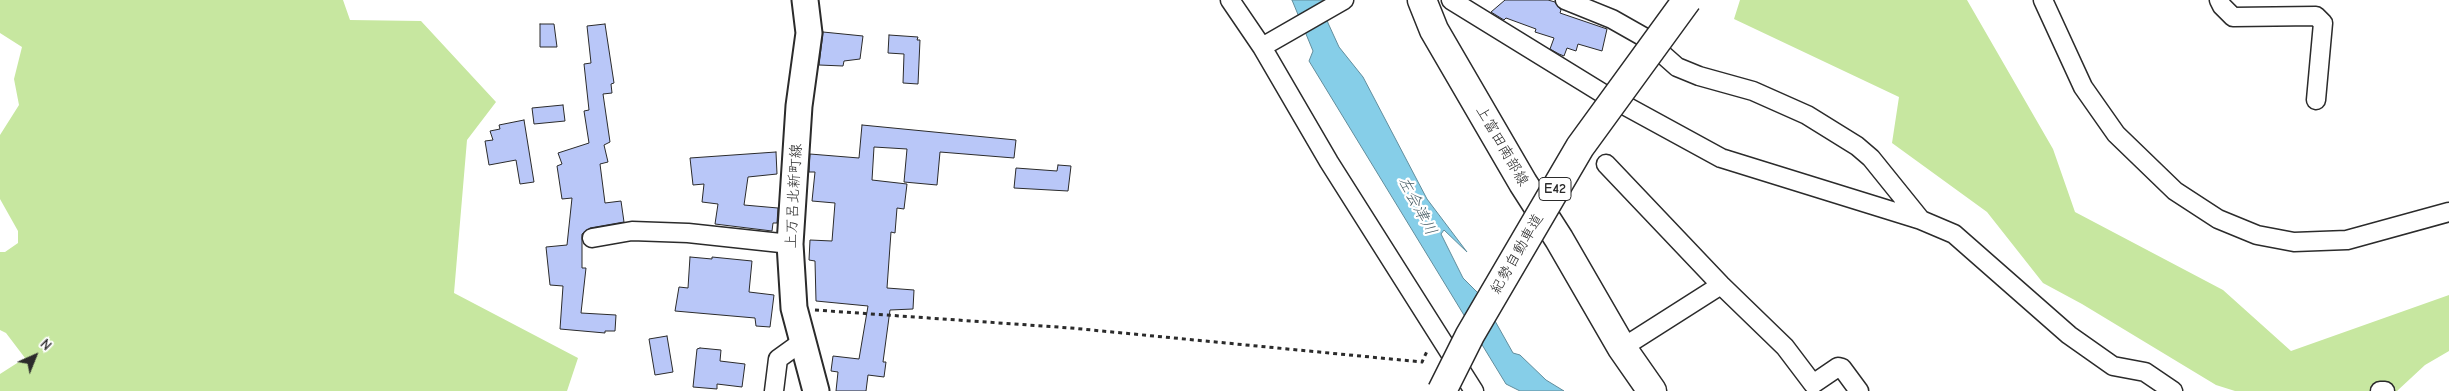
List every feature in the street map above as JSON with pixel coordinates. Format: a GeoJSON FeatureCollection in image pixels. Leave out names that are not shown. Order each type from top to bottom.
{"type":"FeatureCollection","features":[{"type":"Feature","properties":{"kind":"main road","name":"上万呂北新町線"},"geometry":{"type":"LineString","coordinates":[[805,0],[809,33],[799,106],[790,244],[794,308],[816,391]]}},
{"type":"Feature","properties":{"kind":"main road","name":"上富田南部線"},"geometry":{"type":"LineString","coordinates":[[1422,0],[1439,38],[1523,182],[1559,239],[1622,348],[1652,391]]}},
{"type":"Feature","properties":{"kind":"main road","name":"紀勢自動車道"},"geometry":{"type":"LineString","coordinates":[[1442,391],[1470,335],[1580,147],[1687,0]]}},
{"type":"Feature","properties":{"kind":"street"},"geometry":{"type":"LineString","coordinates":[[1230,0],[1269,43]]}},
{"type":"Feature","properties":{"kind":"street"},"geometry":{"type":"LineString","coordinates":[[1240,0],[1269,43],[1328,162],[1474,391]]}},
{"type":"Feature","properties":{"kind":"street"},"geometry":{"type":"LineString","coordinates":[[1269,43],[1344,0]]}},
{"type":"Feature","properties":{"kind":"street"},"geometry":{"type":"LineString","coordinates":[[1450,0],[1602,93],[1721,158],[1921,220],[1954,234],[2069,335],[2113,366],[2145,372],[2173,391]]}},
{"type":"Feature","properties":{"kind":"street"},"geometry":{"type":"LineString","coordinates":[[1565,0],[1612,19],[1642,36],[1677,67],[1699,76],[1753,91],[1807,115],[1871,158],[1921,220]]}},
{"type":"Feature","properties":{"kind":"street"},"geometry":{"type":"LineString","coordinates":[[2043,0],[2083,87],[2116,134],[2175,191],[2218,219],[2257,235],[2294,242],[2347,240],[2449,212]]}},
{"type":"Feature","properties":{"kind":"street"},"geometry":{"type":"LineString","coordinates":[[2219,0],[2233,17],[2316,16],[2323,23],[2316,100]]}},
{"type":"Feature","properties":{"kind":"street"},"geometry":{"type":"LineString","coordinates":[[1606,164],[1721,285],[1785,347],[1809,388],[1838,367],[1842,368],[1859,391]]}},
{"type":"Feature","properties":{"kind":"street"},"geometry":{"type":"LineString","coordinates":[[592,238],[632,231],[688,233],[790,244]]}},
{"type":"Feature","properties":{"kind":"street"},"geometry":{"type":"LineString","coordinates":[[1622,348],[1721,285]]}},
{"type":"Feature","properties":{"kind":"street"},"geometry":{"type":"LineString","coordinates":[[774,391],[778,359],[803,340]]}},
{"type":"Feature","properties":{"kind":"street"},"geometry":{"type":"LineString","coordinates":[[2380,391],[2385,391]]}},
{"type":"Feature","properties":{"kind":"path"},"geometry":{"type":"LineString","coordinates":[[794,308],[1071,328],[1422,362],[1430,344]]}},
{"type":"Feature","properties":{"kind":"green space"},"geometry":{"type":"Polygon","coordinates":[[[0,0],[343,0],[350,20],[421,21],[496,102],[467,140],[454,293],[578,358],[567,391],[0,391],[0,374],[25,358],[6,333],[0,330],[0,252],[5,252],[18,243],[18,231],[0,199],[0,135],[19,105],[14,79],[22,47],[0,33],[0,0]]]}},
{"type":"Feature","properties":{"kind":"green space"},"geometry":{"type":"Polygon","coordinates":[[[1740,0],[1967,0],[2053,149],[2075,212],[2223,290],[2291,351],[2449,295],[2449,351],[2425,365],[2397,391],[2235,391],[2216,385],[2082,304],[2043,283],[1987,212],[1892,143],[1899,97],[1734,19],[1740,0]]]}},
{"type":"Feature","properties":{"kind":"water","name":"左会津川"},"geometry":{"type":"Polygon","coordinates":[[[1292,0],[1322,0],[1328,23],[1339,47],[1363,77],[1427,199],[1467,252],[1444,230],[1441,234],[1463,278],[1481,296],[1513,353],[1520,355],[1546,380],[1564,391],[1520,391],[1506,384],[1309,61],[1313,51],[1292,0]]]}},
{"type":"Feature","properties":{"kind":"building"},"geometry":{"type":"Polygon","coordinates":[[[1505,0],[1548,0],[1555,2],[1561,10],[1560,13],[1607,29],[1602,51],[1578,44],[1576,51],[1567,48],[1564,56],[1559,54],[1550,49],[1554,38],[1535,32],[1536,29],[1506,18],[1504,20],[1491,12],[1505,0]]]}},
{"type":"Feature","properties":{"kind":"building"},"geometry":{"type":"Polygon","coordinates":[[[540,24],[554,24],[557,47],[540,47],[540,24]]]}},
{"type":"Feature","properties":{"kind":"building"},"geometry":{"type":"Polygon","coordinates":[[[605,24],[614,83],[611,84],[612,93],[603,94],[610,142],[604,145],[608,162],[600,164],[605,203],[621,201],[624,222],[590,228],[582,234],[582,268],[586,268],[581,313],[616,315],[615,331],[605,331],[605,333],[560,329],[563,286],[550,285],[546,247],[567,245],[572,198],[562,199],[557,166],[562,164],[558,153],[589,143],[584,111],[589,110],[584,64],[591,63],[587,26],[605,24]]]}},
{"type":"Feature","properties":{"kind":"building"},"geometry":{"type":"Polygon","coordinates":[[[823,32],[863,36],[860,59],[844,61],[843,66],[819,65],[823,32]]]}},
{"type":"Feature","properties":{"kind":"building"},"geometry":{"type":"Polygon","coordinates":[[[889,35],[918,37],[917,40],[920,40],[918,84],[903,83],[904,54],[888,53],[889,35]]]}},
{"type":"Feature","properties":{"kind":"building"},"geometry":{"type":"Polygon","coordinates":[[[563,105],[565,121],[534,124],[532,108],[563,105]]]}},
{"type":"Feature","properties":{"kind":"building"},"geometry":{"type":"Polygon","coordinates":[[[524,120],[534,182],[520,184],[516,160],[489,165],[485,141],[493,140],[490,131],[500,129],[499,125],[524,120]]]}},
{"type":"Feature","properties":{"kind":"building"},"geometry":{"type":"Polygon","coordinates":[[[862,125],[1016,140],[1014,158],[940,152],[937,185],[904,182],[907,149],[874,147],[872,180],[907,184],[904,209],[897,208],[895,233],[891,232],[887,288],[914,290],[913,309],[890,310],[883,362],[886,362],[884,377],[868,375],[866,391],[836,391],[838,372],[831,371],[833,356],[859,359],[868,306],[816,301],[815,261],[809,260],[810,240],[832,241],[835,203],[812,201],[815,172],[809,172],[810,154],[859,158],[862,125]]]}},
{"type":"Feature","properties":{"kind":"building"},"geometry":{"type":"Polygon","coordinates":[[[776,152],[777,174],[748,177],[744,205],[778,208],[777,223],[773,223],[772,231],[715,224],[718,204],[702,202],[704,184],[693,185],[690,158],[776,152]]]}},
{"type":"Feature","properties":{"kind":"building"},"geometry":{"type":"Polygon","coordinates":[[[1058,165],[1071,166],[1068,191],[1014,188],[1016,168],[1057,171],[1058,165]]]}},
{"type":"Feature","properties":{"kind":"building"},"geometry":{"type":"Polygon","coordinates":[[[690,257],[752,261],[749,292],[774,295],[770,327],[756,326],[755,318],[675,311],[679,287],[688,288],[690,257]]]}},
{"type":"Feature","properties":{"kind":"building"},"geometry":{"type":"Polygon","coordinates":[[[667,336],[673,372],[655,375],[649,339],[667,336]]]}},
{"type":"Feature","properties":{"kind":"building"},"geometry":{"type":"Polygon","coordinates":[[[697,349],[721,350],[720,361],[745,364],[742,387],[717,384],[717,389],[693,387],[697,349]]]}}]}
